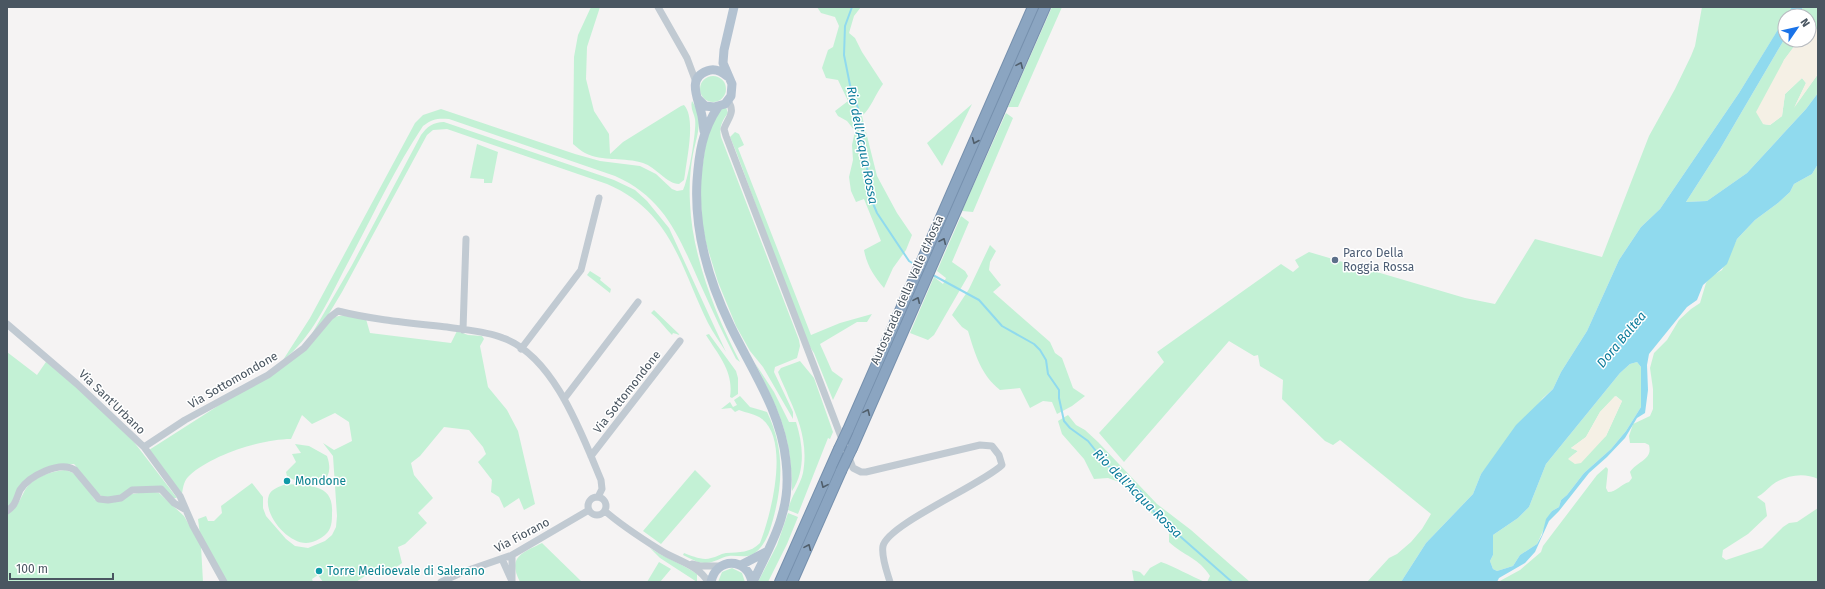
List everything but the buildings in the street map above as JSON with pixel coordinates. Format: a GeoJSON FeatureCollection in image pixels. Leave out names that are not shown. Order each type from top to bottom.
{"type":"FeatureCollection","features":[{"type":"Feature","properties":{"kind":"highway","name":"Autostrada della Valle d'Aosta"},"geometry":{"type":"LineString","coordinates":[[780,582],[950,199],[1033,7]]}},
{"type":"Feature","properties":{"kind":"highway","name":"Autostrada della Valle d'Aosta"},"geometry":{"type":"LineString","coordinates":[[792,582],[955,215],[1045,7]]}},
{"type":"Feature","properties":{"kind":"main road"},"geometry":{"type":"LineString","coordinates":[[704,132],[718,107],[728,101],[731,94],[731,82],[727,76],[723,63],[724,50],[734,7]]}},
{"type":"Feature","properties":{"kind":"main road"},"geometry":{"type":"LineString","coordinates":[[724,50],[717,63],[700,76],[696,82],[695,92],[702,114],[704,132],[698,167],[696,195],[701,247],[712,281],[729,324],[774,412],[783,441],[786,462],[786,497],[782,516],[753,582]]}},
{"type":"Feature","properties":{"kind":"main road"},"geometry":{"type":"LineString","coordinates":[[708,71],[720,71],[727,76]]}},
{"type":"Feature","properties":{"kind":"main road"},"geometry":{"type":"LineString","coordinates":[[698,99],[706,106],[718,107]]}},
{"type":"Feature","properties":{"kind":"main road"},"geometry":{"type":"LineString","coordinates":[[741,565],[766,552]]}},
{"type":"Feature","properties":{"kind":"main road"},"geometry":{"type":"LineString","coordinates":[[709,582],[713,573],[720,566],[732,563],[741,565],[749,573],[753,582]]}},
{"type":"Feature","properties":{"kind":"street"},"geometry":{"type":"LineString","coordinates":[[658,7],[687,58],[696,82]]}},
{"type":"Feature","properties":{"kind":"street"},"geometry":{"type":"LineString","coordinates":[[687,58],[695,66],[708,71]]}},
{"type":"Feature","properties":{"kind":"street"},"geometry":{"type":"LineString","coordinates":[[728,101],[732,110],[731,117],[724,129],[726,136],[853,468],[860,472],[866,472],[980,445],[992,446],[999,455],[1002,465],[992,474],[922,513],[889,537],[883,546],[884,559],[890,582]]}},
{"type":"Feature","properties":{"kind":"street"},"geometry":{"type":"LineString","coordinates":[[521,349],[581,270],[599,198]]}},
{"type":"Feature","properties":{"kind":"street"},"geometry":{"type":"LineString","coordinates":[[463,330],[466,239]]}},
{"type":"Feature","properties":{"kind":"street"},"geometry":{"type":"LineString","coordinates":[[564,399],[638,302]]}},
{"type":"Feature","properties":{"kind":"street","name":"Via Sottomondone"},"geometry":{"type":"LineString","coordinates":[[144,447],[184,420],[268,375],[304,348],[330,317],[338,311],[463,330],[504,338],[521,349],[535,360],[548,375],[564,399],[601,480],[602,488],[598,497]]}},
{"type":"Feature","properties":{"kind":"street","name":"Via Sant'Urbano"},"geometry":{"type":"LineString","coordinates":[[7,324],[77,384],[144,447],[180,496],[193,526],[224,582]]}},
{"type":"Feature","properties":{"kind":"street","name":"Via Sottomondone"},"geometry":{"type":"LineString","coordinates":[[591,456],[680,341]]}},
{"type":"Feature","properties":{"kind":"street","name":"Via Sant'Urbano"},"geometry":{"type":"LineString","coordinates":[[7,511],[16,502],[21,490],[44,471],[71,467],[99,498],[108,500],[121,498],[132,490],[161,489],[174,502],[186,510]]}},
{"type":"Feature","properties":{"kind":"street"},"geometry":{"type":"LineString","coordinates":[[605,511],[598,515],[594,515],[589,510],[588,504],[591,500],[598,497],[605,503],[605,511],[618,523],[661,551],[682,561],[702,574],[709,582]]}},
{"type":"Feature","properties":{"kind":"street","name":"Via Fiorano"},"geometry":{"type":"LineString","coordinates":[[441,582],[463,572],[512,555],[589,510]]}},
{"type":"Feature","properties":{"kind":"street"},"geometry":{"type":"LineString","coordinates":[[512,555],[512,582]]}},
{"type":"Feature","properties":{"kind":"street"},"geometry":{"type":"LineString","coordinates":[[502,559],[512,582]]}},
{"type":"Feature","properties":{"kind":"street"},"geometry":{"type":"LineString","coordinates":[[682,561],[700,566],[720,566]]}},
{"type":"Feature","properties":{"kind":"green space"},"geometry":{"type":"Polygon","coordinates":[[[591,7],[600,7],[587,47],[586,79],[594,111],[609,134],[610,154],[623,142],[684,105],[688,111],[690,119],[690,138],[684,180],[679,184],[670,181],[643,163],[629,160],[599,158],[584,152],[573,144],[574,57],[578,35],[591,7]]]}},
{"type":"Feature","properties":{"kind":"green space"},"geometry":{"type":"Polygon","coordinates":[[[817,7],[861,7],[854,16],[849,33],[855,38],[862,52],[883,84],[862,116],[877,176],[897,213],[912,235],[906,250],[893,268],[884,288],[871,270],[864,250],[881,241],[864,199],[856,202],[851,191],[849,177],[853,160],[852,145],[855,131],[847,121],[838,116],[835,111],[848,101],[838,80],[826,78],[822,68],[828,50],[833,47],[839,26],[835,17],[821,13],[817,7]]]}},
{"type":"Feature","properties":{"kind":"green space"},"geometry":{"type":"Polygon","coordinates":[[[1052,7],[1062,7],[1018,107],[1008,107],[1052,7]]]}},
{"type":"Feature","properties":{"kind":"green space"},"geometry":{"type":"Polygon","coordinates":[[[1702,7],[1792,7],[1777,8],[1777,31],[1739,93],[1660,209],[1641,227],[1619,260],[1587,331],[1561,372],[1553,389],[1543,398],[1481,474],[1473,494],[1426,543],[1401,582],[1367,582],[1389,558],[1397,554],[1411,542],[1422,529],[1431,514],[1340,440],[1333,445],[1325,441],[1282,399],[1283,380],[1260,366],[1258,355],[1254,356],[1229,341],[1124,462],[1099,433],[1164,362],[1157,352],[1281,264],[1293,272],[1299,267],[1295,260],[1309,252],[1465,298],[1495,304],[1535,239],[1602,257],[1649,136],[1675,89],[1695,46],[1702,7]]]}},
{"type":"Feature","properties":{"kind":"green space"},"geometry":{"type":"Polygon","coordinates":[[[1818,7],[1818,31],[1817,8],[1802,8],[1818,7]]]}},
{"type":"Feature","properties":{"kind":"green space"},"geometry":{"type":"Polygon","coordinates":[[[1779,48],[1793,48],[1784,60],[1763,124],[1770,125],[1782,116],[1785,94],[1802,78],[1806,83],[1795,106],[1818,74],[1818,93],[1806,109],[1747,173],[1707,201],[1686,202],[1720,149],[1779,48]]]}},
{"type":"Feature","properties":{"kind":"green space"},"geometry":{"type":"Polygon","coordinates":[[[713,76],[722,80],[726,89],[722,98],[713,102],[704,98],[700,89],[704,80],[713,76]]]}},
{"type":"Feature","properties":{"kind":"green space"},"geometry":{"type":"Polygon","coordinates":[[[692,101],[697,111],[699,121],[698,134],[690,172],[690,203],[695,244],[714,305],[740,362],[736,359],[727,342],[679,238],[660,209],[647,196],[633,185],[615,176],[449,119],[432,120],[423,126],[392,179],[318,319],[302,341],[283,360],[310,318],[415,123],[423,115],[441,109],[575,154],[600,161],[640,166],[656,174],[672,189],[677,191],[683,190],[692,155],[695,119],[691,106],[692,101]]]}},
{"type":"Feature","properties":{"kind":"green space"},"geometry":{"type":"Polygon","coordinates":[[[972,104],[942,166],[927,143],[972,104]]]}},
{"type":"Feature","properties":{"kind":"green space"},"geometry":{"type":"Polygon","coordinates":[[[726,107],[728,113],[720,130],[721,137],[799,340],[800,346],[797,358],[775,367],[774,372],[793,412],[793,419],[763,367],[750,351],[736,326],[718,282],[706,243],[702,222],[700,184],[708,127],[722,108],[726,107]]]}},
{"type":"Feature","properties":{"kind":"green space"},"geometry":{"type":"Polygon","coordinates":[[[1006,113],[1013,118],[973,212],[962,211],[1006,113]]]}},
{"type":"Feature","properties":{"kind":"green space"},"geometry":{"type":"Polygon","coordinates":[[[444,122],[614,180],[635,190],[647,201],[669,228],[726,352],[708,323],[681,261],[660,225],[646,210],[629,196],[607,184],[447,129],[433,130],[427,135],[342,292],[327,317],[310,337],[352,265],[421,135],[431,126],[444,122]]]}},
{"type":"Feature","properties":{"kind":"green space"},"geometry":{"type":"Polygon","coordinates":[[[735,132],[739,134],[744,145],[738,148],[811,335],[840,323],[872,314],[867,322],[857,322],[820,344],[832,371],[843,379],[833,400],[814,353],[806,341],[730,137],[735,132]]]}},
{"type":"Feature","properties":{"kind":"green space"},"geometry":{"type":"Polygon","coordinates":[[[477,144],[498,152],[492,183],[484,183],[484,179],[470,178],[477,144]]]}},
{"type":"Feature","properties":{"kind":"green space"},"geometry":{"type":"Polygon","coordinates":[[[1818,164],[1818,479],[1801,475],[1789,477],[1772,485],[1757,497],[1765,503],[1767,516],[1748,534],[1723,550],[1722,557],[1726,560],[1762,548],[1783,527],[1789,523],[1797,522],[1818,508],[1818,582],[1498,582],[1520,570],[1541,552],[1543,546],[1597,475],[1606,467],[1608,469],[1606,488],[1608,492],[1614,491],[1629,482],[1632,478],[1630,472],[1647,457],[1650,450],[1649,445],[1645,443],[1630,443],[1629,436],[1633,424],[1650,416],[1653,409],[1653,389],[1650,368],[1654,353],[1667,340],[1679,320],[1700,303],[1706,283],[1710,277],[1722,270],[1737,239],[1755,220],[1790,192],[1794,184],[1812,174],[1818,164]]]}},
{"type":"Feature","properties":{"kind":"green space"},"geometry":{"type":"Polygon","coordinates":[[[961,216],[969,222],[952,262],[965,271],[968,276],[934,335],[928,340],[910,333],[934,277],[943,284],[946,278],[937,271],[961,216]]]}},
{"type":"Feature","properties":{"kind":"green space"},"geometry":{"type":"Polygon","coordinates":[[[990,245],[996,251],[990,262],[989,270],[1001,285],[993,292],[1050,342],[1055,353],[1062,358],[1073,388],[1085,396],[1072,406],[1057,414],[1052,402],[1043,401],[1030,408],[1020,388],[1000,390],[993,384],[983,371],[973,348],[968,331],[962,327],[952,315],[969,289],[990,245]]]}},
{"type":"Feature","properties":{"kind":"green space"},"geometry":{"type":"Polygon","coordinates":[[[590,271],[601,278],[600,280],[611,289],[610,293],[587,275],[590,271]]]}},
{"type":"Feature","properties":{"kind":"green space"},"geometry":{"type":"Polygon","coordinates":[[[654,310],[680,335],[673,333],[672,335],[651,313],[654,310]]]}},
{"type":"Feature","properties":{"kind":"green space"},"geometry":{"type":"Polygon","coordinates":[[[344,315],[366,319],[370,333],[451,343],[457,331],[468,335],[482,336],[484,339],[480,346],[488,387],[507,410],[518,431],[535,504],[524,510],[519,498],[504,508],[499,497],[491,492],[492,480],[478,462],[486,454],[483,447],[469,430],[444,427],[420,456],[411,463],[414,475],[433,498],[418,513],[427,523],[405,544],[398,547],[402,563],[384,576],[378,567],[356,582],[323,582],[318,575],[312,579],[313,582],[227,582],[200,535],[198,519],[206,516],[208,521],[214,521],[222,513],[221,506],[252,483],[263,497],[263,508],[266,516],[286,539],[295,546],[308,548],[325,541],[332,535],[336,527],[337,516],[333,456],[323,443],[334,450],[352,441],[349,422],[335,413],[312,424],[302,415],[291,439],[252,445],[211,461],[199,468],[186,479],[182,494],[149,450],[235,395],[266,379],[334,317],[344,315]]]}},
{"type":"Feature","properties":{"kind":"green space"},"geometry":{"type":"Polygon","coordinates":[[[709,334],[736,371],[738,378],[738,394],[732,398],[730,397],[731,388],[728,372],[706,335],[709,334]]]}},
{"type":"Feature","properties":{"kind":"green space"},"geometry":{"type":"Polygon","coordinates":[[[7,352],[37,375],[48,359],[134,442],[177,498],[171,498],[160,486],[120,496],[105,497],[100,495],[94,489],[74,464],[55,465],[39,471],[7,508],[7,352]]]}},
{"type":"Feature","properties":{"kind":"green space"},"geometry":{"type":"Polygon","coordinates":[[[800,361],[814,378],[833,432],[830,439],[828,438],[798,514],[788,510],[803,473],[804,443],[797,416],[778,372],[781,368],[800,361]]]}},
{"type":"Feature","properties":{"kind":"green space"},"geometry":{"type":"Polygon","coordinates":[[[1637,362],[1641,367],[1641,407],[1626,431],[1611,449],[1584,473],[1567,495],[1561,500],[1559,507],[1552,511],[1537,544],[1520,555],[1513,566],[1497,571],[1493,569],[1490,561],[1493,555],[1493,535],[1518,518],[1529,507],[1546,464],[1620,373],[1630,364],[1637,362]],[[1616,396],[1600,412],[1586,437],[1571,448],[1578,451],[1568,459],[1606,436],[1622,401],[1616,396]]]}},
{"type":"Feature","properties":{"kind":"green space"},"geometry":{"type":"Polygon","coordinates":[[[755,363],[774,392],[789,422],[796,422],[802,448],[802,457],[800,474],[792,491],[790,455],[787,439],[777,410],[755,363]]]}},
{"type":"Feature","properties":{"kind":"green space"},"geometry":{"type":"Polygon","coordinates":[[[740,396],[750,407],[767,412],[773,426],[777,440],[780,467],[780,481],[776,509],[767,537],[762,546],[755,553],[748,556],[729,556],[709,563],[700,563],[683,555],[684,553],[698,558],[708,559],[724,553],[752,549],[760,543],[769,515],[776,479],[777,461],[775,444],[770,429],[760,417],[739,410],[735,412],[731,408],[721,409],[730,402],[733,407],[737,405],[734,400],[740,396]]]}},
{"type":"Feature","properties":{"kind":"green space"},"geometry":{"type":"Polygon","coordinates":[[[1068,415],[1076,425],[1085,430],[1098,442],[1157,504],[1191,530],[1250,582],[1207,582],[1210,576],[1206,570],[1169,542],[1169,533],[1163,525],[1122,483],[1108,478],[1094,479],[1084,459],[1062,434],[1058,421],[1068,415]]]}},
{"type":"Feature","properties":{"kind":"green space"},"geometry":{"type":"Polygon","coordinates":[[[295,444],[309,446],[327,456],[329,466],[328,474],[324,479],[311,484],[303,483],[287,476],[286,472],[296,462],[292,454],[301,453],[295,444]]]}},
{"type":"Feature","properties":{"kind":"green space"},"geometry":{"type":"Polygon","coordinates":[[[64,470],[69,471],[78,477],[95,500],[151,491],[159,493],[184,516],[201,546],[203,582],[7,582],[7,515],[19,502],[27,487],[36,479],[53,472],[64,470]]]}},
{"type":"Feature","properties":{"kind":"green space"},"geometry":{"type":"Polygon","coordinates":[[[695,470],[711,486],[661,544],[643,531],[695,470]]]}},
{"type":"Feature","properties":{"kind":"green space"},"geometry":{"type":"Polygon","coordinates":[[[286,484],[311,486],[324,491],[329,496],[332,503],[331,525],[325,535],[314,542],[299,542],[291,538],[278,526],[269,510],[268,502],[270,493],[274,489],[286,484]]]}},
{"type":"Feature","properties":{"kind":"green space"},"geometry":{"type":"Polygon","coordinates":[[[788,513],[798,517],[787,544],[768,582],[758,582],[777,545],[788,513]]]}},
{"type":"Feature","properties":{"kind":"green space"},"geometry":{"type":"Polygon","coordinates":[[[542,543],[582,582],[520,582],[516,574],[516,561],[523,553],[542,543]]]}},
{"type":"Feature","properties":{"kind":"green space"},"geometry":{"type":"Polygon","coordinates":[[[650,548],[697,574],[697,582],[660,558],[650,548]]]}},
{"type":"Feature","properties":{"kind":"green space"},"geometry":{"type":"Polygon","coordinates":[[[659,562],[671,569],[660,582],[647,582],[659,562]]]}},
{"type":"Feature","properties":{"kind":"green space"},"geometry":{"type":"Polygon","coordinates":[[[1161,562],[1205,582],[1134,582],[1132,570],[1140,572],[1144,576],[1150,568],[1161,562]]]}},
{"type":"Feature","properties":{"kind":"green space"},"geometry":{"type":"Polygon","coordinates":[[[732,568],[742,573],[745,582],[718,582],[722,572],[732,568]]]}},
{"type":"Feature","properties":{"kind":"sand"},"geometry":{"type":"Polygon","coordinates":[[[1817,30],[1818,74],[1794,108],[1806,83],[1802,78],[1785,94],[1782,116],[1770,125],[1763,124],[1756,112],[1784,60],[1793,48],[1817,48],[1817,30]]]}},
{"type":"Feature","properties":{"kind":"sand"},"geometry":{"type":"Polygon","coordinates":[[[1615,396],[1622,401],[1606,436],[1581,463],[1575,464],[1568,459],[1578,451],[1571,448],[1586,437],[1600,412],[1615,396]]]}},
{"type":"Feature","properties":{"kind":"water"},"geometry":{"type":"Polygon","coordinates":[[[1792,7],[1803,7],[1802,8],[1791,8],[1792,7]]]}},
{"type":"Feature","properties":{"kind":"water","name":"Dora Baltea"},"geometry":{"type":"Polygon","coordinates":[[[1777,31],[1777,48],[1779,48],[1720,149],[1686,202],[1707,201],[1747,173],[1806,109],[1818,93],[1818,164],[1812,174],[1794,184],[1790,192],[1755,220],[1737,239],[1727,264],[1703,285],[1697,300],[1687,307],[1649,354],[1647,365],[1648,390],[1645,413],[1637,418],[1625,438],[1589,473],[1559,511],[1549,521],[1535,552],[1525,563],[1499,578],[1497,582],[1401,582],[1426,543],[1473,494],[1481,474],[1516,425],[1553,389],[1561,372],[1587,331],[1619,260],[1641,227],[1660,209],[1739,93],[1777,31]],[[1637,362],[1630,364],[1620,373],[1546,464],[1529,507],[1518,518],[1493,535],[1493,555],[1490,561],[1493,569],[1497,571],[1513,566],[1520,555],[1537,544],[1542,535],[1546,519],[1552,511],[1559,507],[1561,500],[1567,495],[1584,473],[1611,449],[1626,431],[1641,407],[1641,367],[1637,362]]]}},
{"type":"Feature","properties":{"kind":"waterway","name":"Rio dell'Acqua Rossa"},"geometry":{"type":"LineString","coordinates":[[852,7],[845,26],[844,55],[851,90],[858,108],[872,201],[877,213],[909,261],[917,266]]}},
{"type":"Feature","properties":{"kind":"waterway","name":"Rio dell'Acqua Rossa"},"geometry":{"type":"LineString","coordinates":[[931,274],[979,300],[1002,326],[1034,344],[1040,350],[1046,360],[1048,374],[1059,390],[1059,398],[1064,421],[1070,428],[1088,441],[1107,465],[1141,492],[1157,516],[1232,582]]}},
{"type":"Feature","properties":{"kind":"place","name":"Parco Della Roggia Rossa"},"geometry":{"type":"Point","coordinates":[1335,260]}},
{"type":"Feature","properties":{"kind":"place","name":"Mondone"},"geometry":{"type":"Point","coordinates":[287,481]}},
{"type":"Feature","properties":{"kind":"place","name":"Torre Medioevale di Salerano"},"geometry":{"type":"Point","coordinates":[319,571]}}]}
